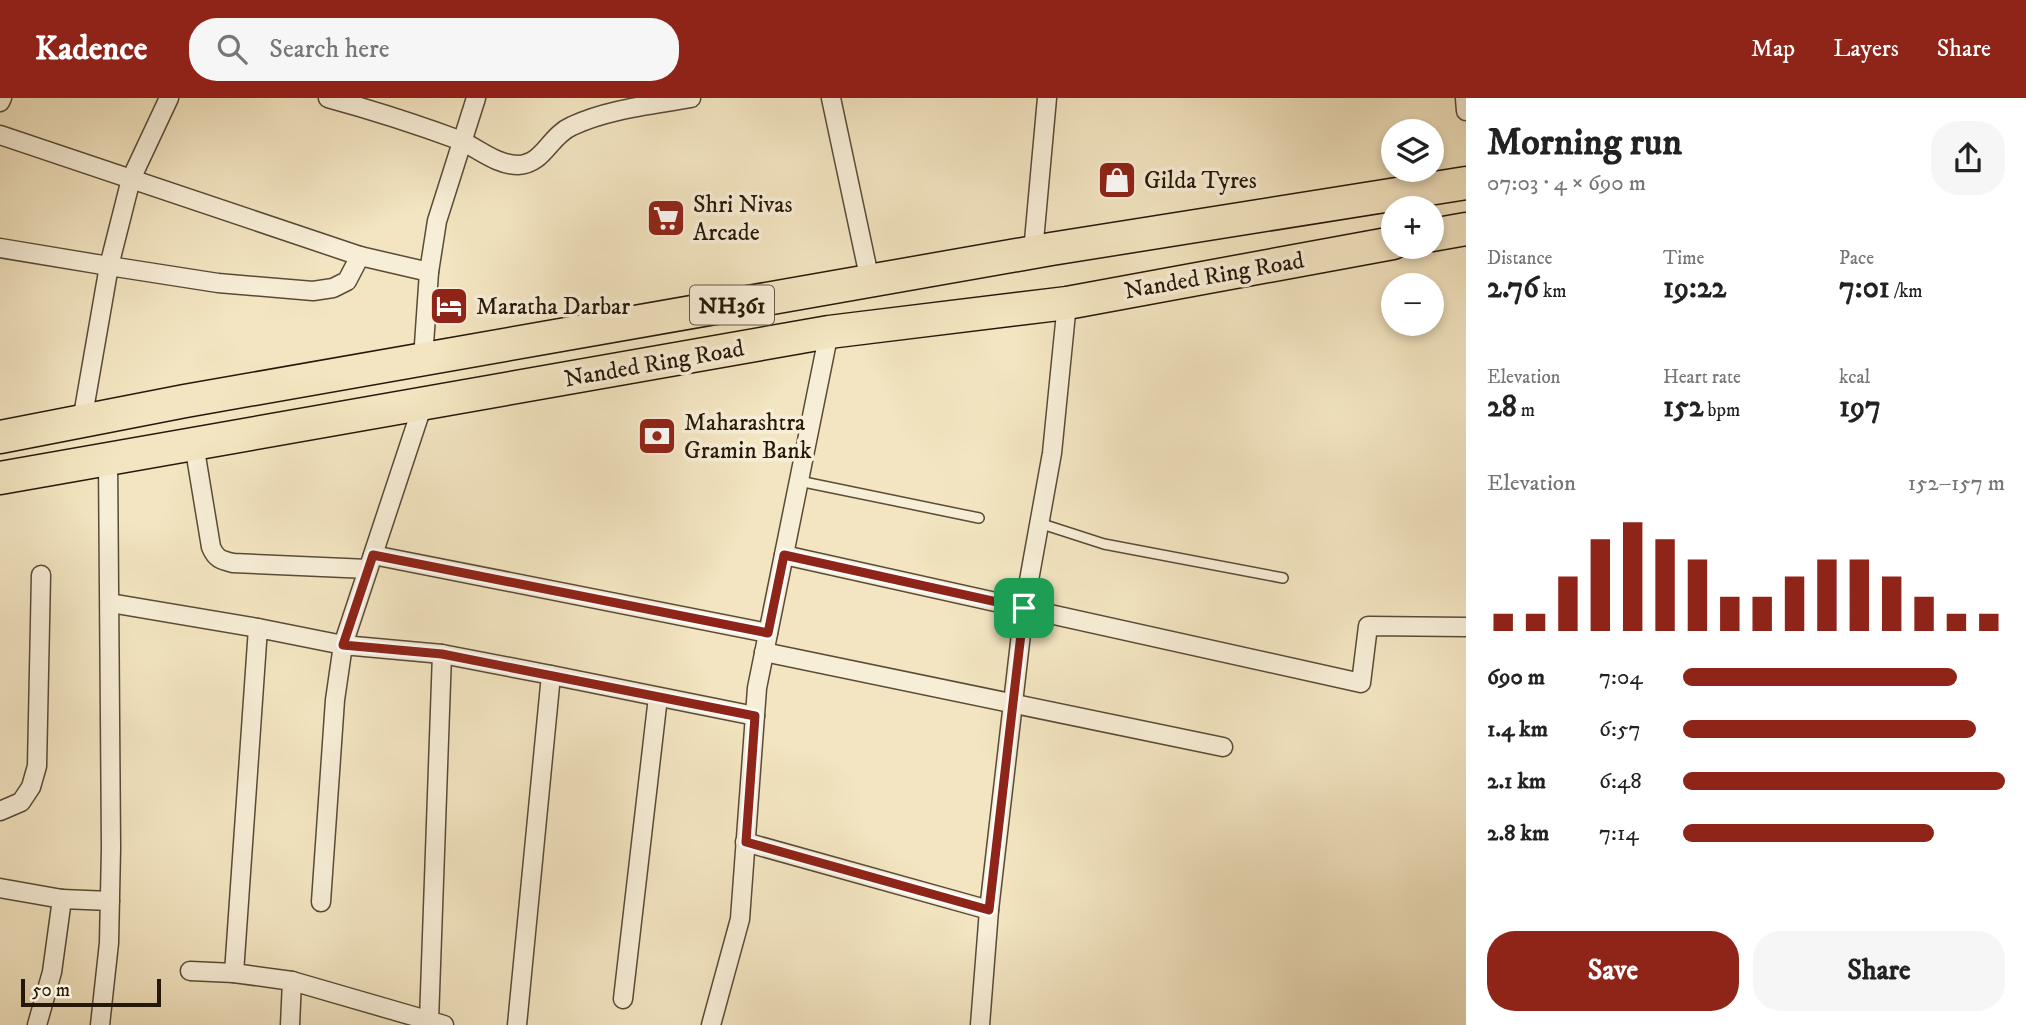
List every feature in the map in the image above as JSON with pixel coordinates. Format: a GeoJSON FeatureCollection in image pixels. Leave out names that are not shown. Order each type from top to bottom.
{"type":"FeatureCollection","features":[{"type":"Feature","properties":{"kind":"highway","name":"NH361"},"geometry":{"type":"LineString","coordinates":[[0,437],[198,398],[1033,252],[1466,183]]}},
{"type":"Feature","properties":{"kind":"highway"},"geometry":{"type":"LineString","coordinates":[[1444,233],[1466,229]]}},
{"type":"Feature","properties":{"kind":"highway","name":"Nanded Ring Road"},"geometry":{"type":"LineString","coordinates":[[0,478],[829,332],[1067,303],[1381,245]]}},
{"type":"Feature","properties":{"kind":"street"},"geometry":{"type":"LineString","coordinates":[[82,421],[109,265],[131,179],[169,98]]}},
{"type":"Feature","properties":{"kind":"street"},"geometry":{"type":"LineString","coordinates":[[328,98],[366,103],[462,141],[505,164],[520,165],[533,162],[541,156],[562,131],[609,106],[691,98]]}},
{"type":"Feature","properties":{"kind":"street"},"geometry":{"type":"LineString","coordinates":[[423,359],[429,272],[437,221],[476,98]]}},
{"type":"Feature","properties":{"kind":"street"},"geometry":{"type":"LineString","coordinates":[[831,98],[870,281]]}},
{"type":"Feature","properties":{"kind":"street"},"geometry":{"type":"LineString","coordinates":[[1033,252],[1047,98]]}},
{"type":"Feature","properties":{"kind":"street"},"geometry":{"type":"LineString","coordinates":[[1465,98],[1466,111]]}},
{"type":"Feature","properties":{"kind":"street"},"geometry":{"type":"LineString","coordinates":[[0,135],[360,256],[429,272]]}},
{"type":"Feature","properties":{"kind":"street"},"geometry":{"type":"LineString","coordinates":[[0,248],[218,282],[313,291],[333,288],[347,281],[360,256]]}},
{"type":"Feature","properties":{"kind":"street"},"geometry":{"type":"LineString","coordinates":[[980,1025],[989,910],[1024,608],[1052,453],[1067,303]]}},
{"type":"Feature","properties":{"kind":"street"},"geometry":{"type":"LineString","coordinates":[[711,1025],[740,919],[757,688],[829,332]]}},
{"type":"Feature","properties":{"kind":"street"},"geometry":{"type":"LineString","coordinates":[[321,902],[335,701],[343,645],[422,404]]}},
{"type":"Feature","properties":{"kind":"street"},"geometry":{"type":"LineString","coordinates":[[194,444],[211,547],[214,556],[220,560],[233,563],[371,562],[768,633]]}},
{"type":"Feature","properties":{"kind":"street"},"geometry":{"type":"LineString","coordinates":[[100,1025],[109,943],[112,788],[108,459]]}},
{"type":"Feature","properties":{"kind":"street"},"geometry":{"type":"LineString","coordinates":[[784,555],[1361,683],[1368,626],[1466,627]]}},
{"type":"Feature","properties":{"kind":"street"},"geometry":{"type":"LineString","coordinates":[[0,811],[21,802],[32,787],[37,766],[41,575]]}},
{"type":"Feature","properties":{"kind":"street"},"geometry":{"type":"LineString","coordinates":[[110,603],[343,645],[442,654],[755,716]]}},
{"type":"Feature","properties":{"kind":"street"},"geometry":{"type":"LineString","coordinates":[[234,973],[258,628]]}},
{"type":"Feature","properties":{"kind":"street"},"geometry":{"type":"LineString","coordinates":[[764,652],[1223,747]]}},
{"type":"Feature","properties":{"kind":"street"},"geometry":{"type":"LineString","coordinates":[[190,971],[234,973],[292,981],[437,1023],[442,654]]}},
{"type":"Feature","properties":{"kind":"street"},"geometry":{"type":"LineString","coordinates":[[517,1025],[551,675]]}},
{"type":"Feature","properties":{"kind":"street"},"geometry":{"type":"LineString","coordinates":[[623,999],[658,697]]}},
{"type":"Feature","properties":{"kind":"street"},"geometry":{"type":"LineString","coordinates":[[746,842],[989,910]]}},
{"type":"Feature","properties":{"kind":"street"},"geometry":{"type":"LineString","coordinates":[[0,888],[62,899],[110,901]]}},
{"type":"Feature","properties":{"kind":"street"},"geometry":{"type":"LineString","coordinates":[[37,1025],[52,972],[62,899]]}},
{"type":"Feature","properties":{"kind":"street"},"geometry":{"type":"LineString","coordinates":[[289,1025],[292,981]]}},
{"type":"Feature","properties":{"kind":"lane"},"geometry":{"type":"LineString","coordinates":[[799,481],[979,518]]}},
{"type":"Feature","properties":{"kind":"lane"},"geometry":{"type":"LineString","coordinates":[[1039,523],[1104,544],[1283,579]]}},
{"type":"Feature","properties":{"kind":"place","name":"Gilda Tyres"},"geometry":{"type":"Point","coordinates":[1117,180]}},
{"type":"Feature","properties":{"kind":"place","name":"Shri Nivas Arcade"},"geometry":{"type":"Point","coordinates":[666,218]}},
{"type":"Feature","properties":{"kind":"place","name":"Maratha Darbar"},"geometry":{"type":"Point","coordinates":[449,306]}},
{"type":"Feature","properties":{"kind":"place","name":"Maharashtra Gramin Bank"},"geometry":{"type":"Point","coordinates":[657,436]}},
{"type":"Feature","properties":{"kind":"route"},"geometry":{"type":"LineString","coordinates":[[373,555],[768,633],[784,555],[1024,608],[989,910],[746,842],[755,716],[442,654],[343,645],[373,555]]}}]}
